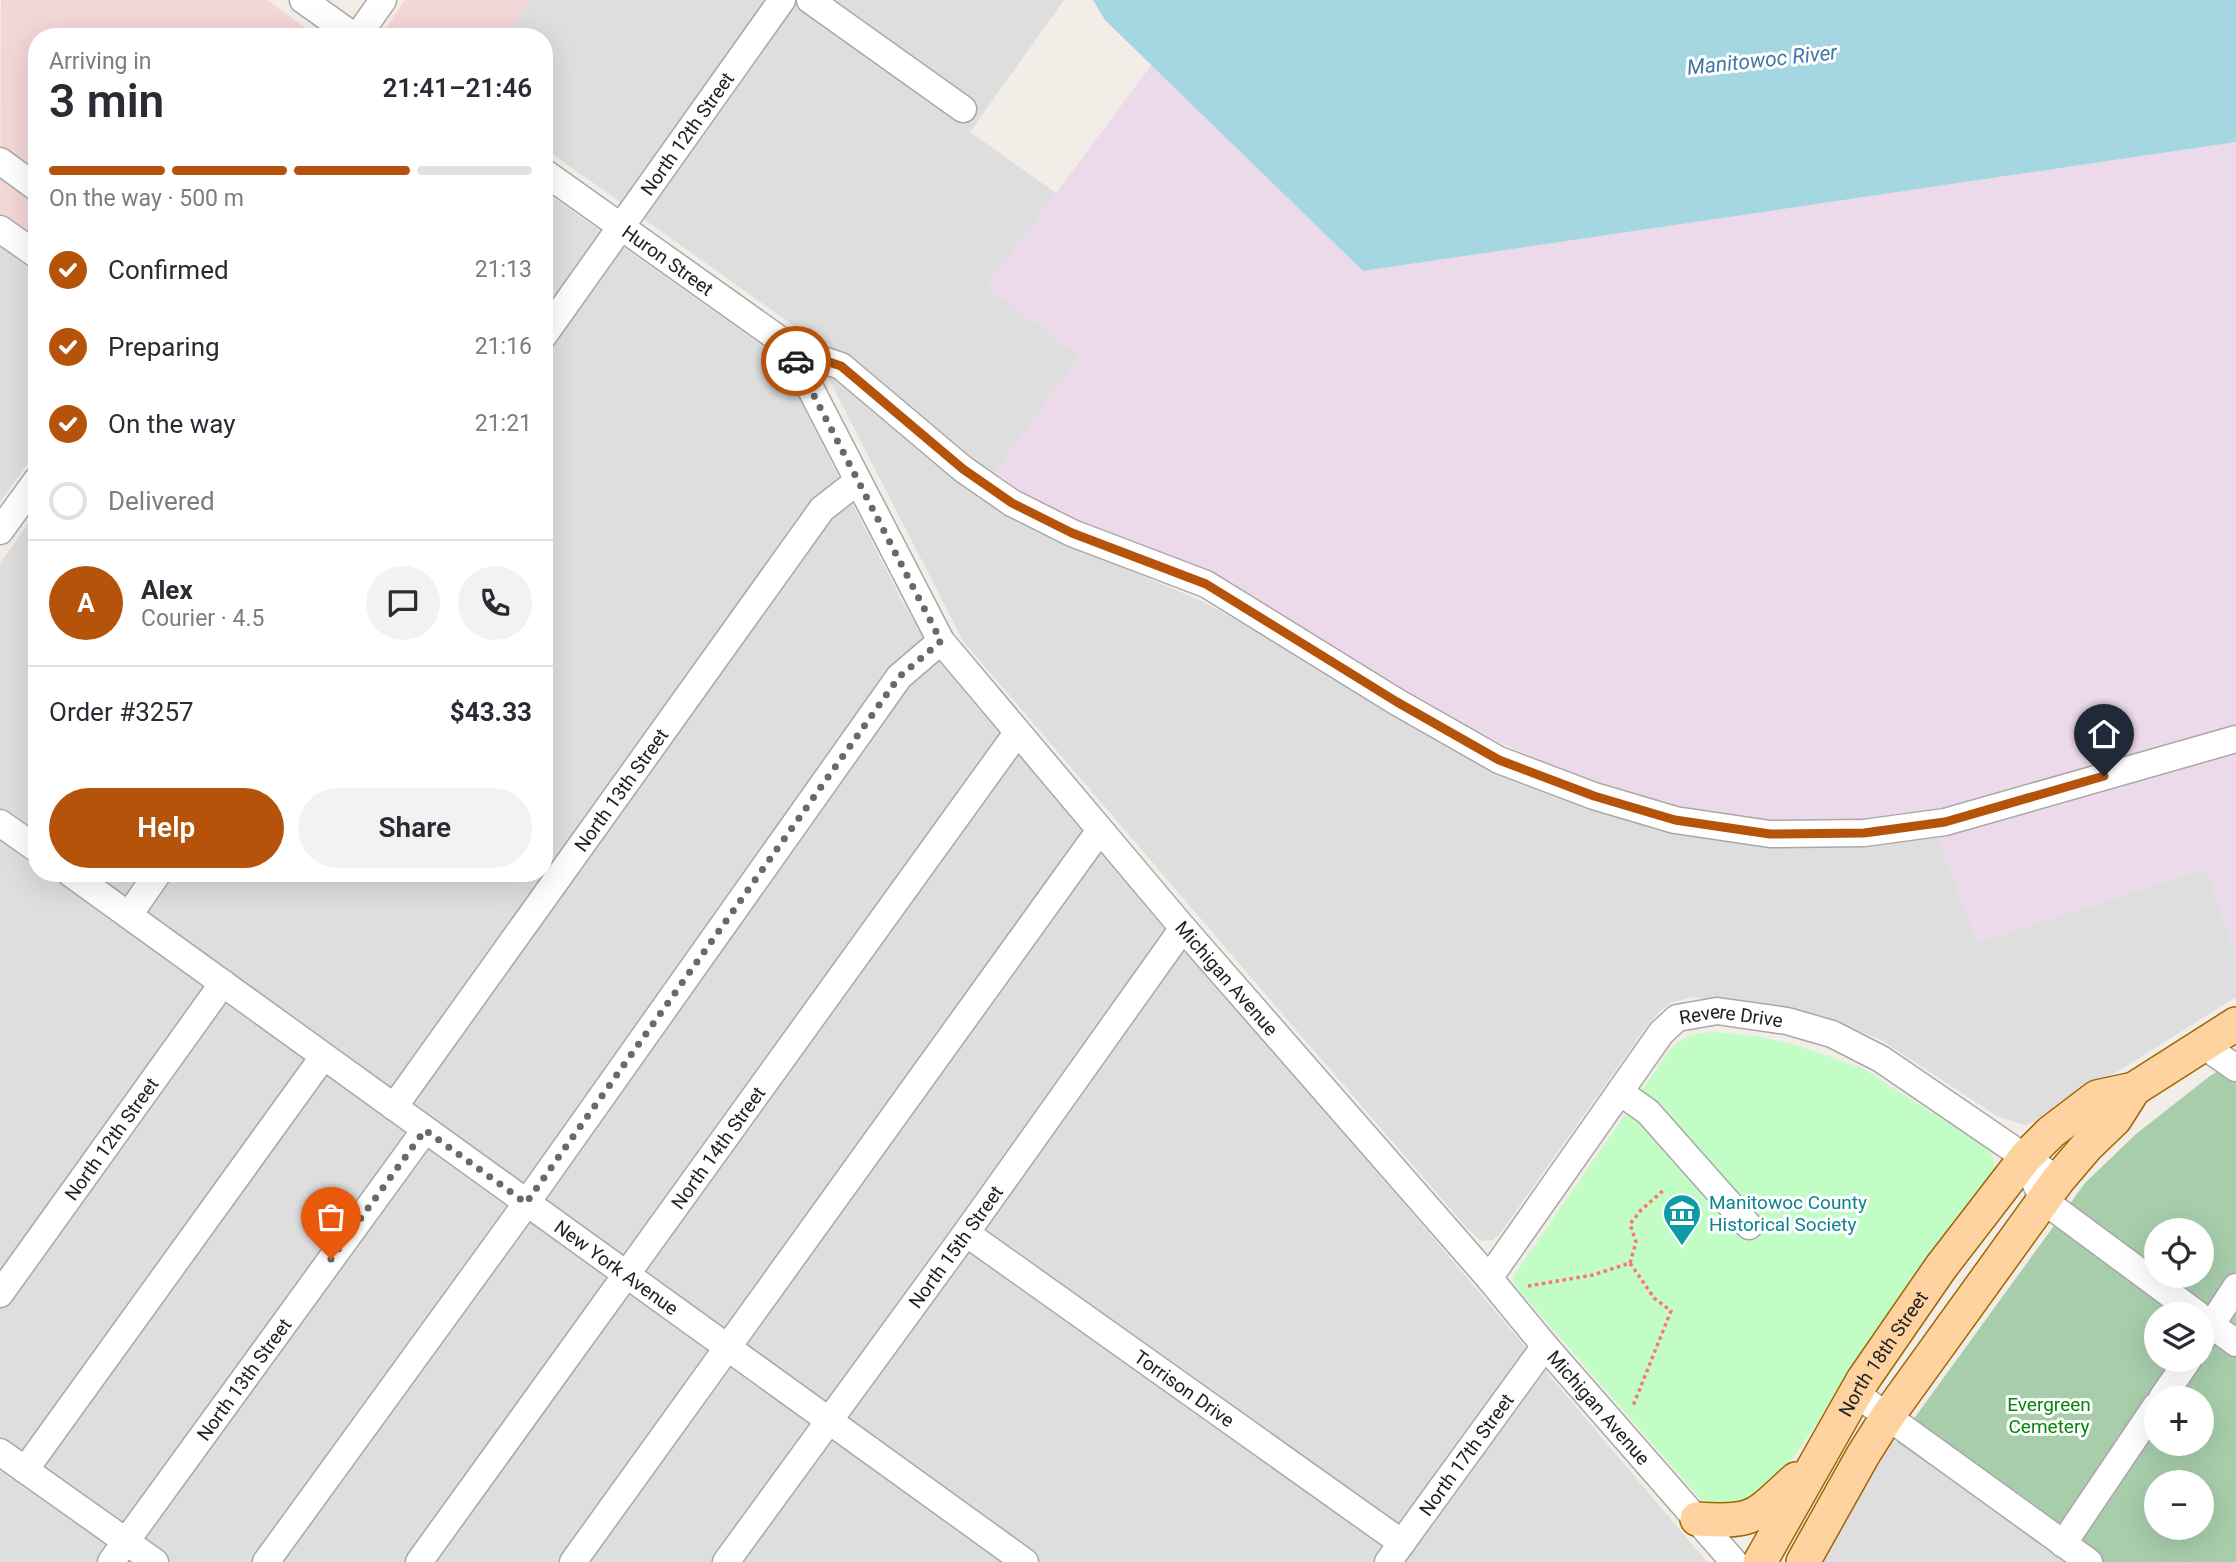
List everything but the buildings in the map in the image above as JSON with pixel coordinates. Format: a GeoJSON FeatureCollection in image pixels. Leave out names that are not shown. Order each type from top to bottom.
{"type":"FeatureCollection","features":[{"type":"Feature","properties":{"kind":"main road"},"geometry":{"type":"LineString","coordinates":[[2025,1158],[2051,1132],[2097,1097],[2134,1089],[2236,1024]]}},
{"type":"Feature","properties":{"kind":"main road"},"geometry":{"type":"LineString","coordinates":[[2051,1190],[2115,1119],[2134,1089]]}},
{"type":"Feature","properties":{"kind":"main road","name":"North 18th Street"},"geometry":{"type":"LineString","coordinates":[[1760,1562],[1855,1393],[1941,1267],[2025,1158]]}},
{"type":"Feature","properties":{"kind":"main road","name":"North 18th Street"},"geometry":{"type":"LineString","coordinates":[[1803,1562],[1887,1417],[2051,1190]]}},
{"type":"Feature","properties":{"kind":"main road"},"geometry":{"type":"LineString","coordinates":[[1697,1519],[1738,1521],[1753,1516],[1819,1458]]}},
{"type":"Feature","properties":{"kind":"street"},"geometry":{"type":"LineString","coordinates":[[303,0],[343,28]]}},
{"type":"Feature","properties":{"kind":"street"},"geometry":{"type":"LineString","coordinates":[[363,28],[383,0]]}},
{"type":"Feature","properties":{"kind":"street","name":"North 12th Street"},"geometry":{"type":"LineString","coordinates":[[553,323],[782,0]]}},
{"type":"Feature","properties":{"kind":"street"},"geometry":{"type":"LineString","coordinates":[[810,0],[963,109]]}},
{"type":"Feature","properties":{"kind":"street"},"geometry":{"type":"LineString","coordinates":[[0,161],[28,181]]}},
{"type":"Feature","properties":{"kind":"street","name":"Huron Street"},"geometry":{"type":"LineString","coordinates":[[553,178],[790,349]]}},
{"type":"Feature","properties":{"kind":"street"},"geometry":{"type":"LineString","coordinates":[[3,237],[28,250]]}},
{"type":"Feature","properties":{"kind":"street"},"geometry":{"type":"LineString","coordinates":[[790,349],[841,366],[963,469],[1012,503],[1072,533],[1206,584],[1397,702],[1499,760],[1594,796],[1675,820],[1770,834],[1864,833],[1905,828],[1945,822],[2236,739]]}},
{"type":"Feature","properties":{"kind":"street","name":"Michigan Avenue"},"geometry":{"type":"LineString","coordinates":[[790,349],[941,641],[1183,928],[1734,1562]]}},
{"type":"Feature","properties":{"kind":"street","name":"North 13th Street"},"geometry":{"type":"LineString","coordinates":[[394,1107],[822,509],[858,481]]}},
{"type":"Feature","properties":{"kind":"street"},"geometry":{"type":"LineString","coordinates":[[0,531],[28,492]]}},
{"type":"Feature","properties":{"kind":"street"},"geometry":{"type":"LineString","coordinates":[[266,1562],[526,1203],[899,677],[941,641]]}},
{"type":"Feature","properties":{"kind":"street","name":"North 14th Street"},"geometry":{"type":"LineString","coordinates":[[419,1562],[1017,733]]}},
{"type":"Feature","properties":{"kind":"street"},"geometry":{"type":"LineString","coordinates":[[0,823],[28,843]]}},
{"type":"Feature","properties":{"kind":"street"},"geometry":{"type":"LineString","coordinates":[[573,1562],[1100,830]]}},
{"type":"Feature","properties":{"kind":"street","name":"New York Avenue"},"geometry":{"type":"LineString","coordinates":[[83,882],[1018,1560]]}},
{"type":"Feature","properties":{"kind":"street"},"geometry":{"type":"LineString","coordinates":[[129,915],[152,882]]}},
{"type":"Feature","properties":{"kind":"street","name":"North 15th Street"},"geometry":{"type":"LineString","coordinates":[[726,1562],[966,1233],[1183,928]]}},
{"type":"Feature","properties":{"kind":"street","name":"North 12th Street"},"geometry":{"type":"LineString","coordinates":[[0,1294],[223,983]]}},
{"type":"Feature","properties":{"kind":"street","name":"Revere Drive"},"geometry":{"type":"LineString","coordinates":[[1489,1278],[1661,1033],[1677,1018],[1717,1011],[1787,1021],[1832,1034],[1856,1045],[2025,1158],[2051,1190],[2178,1302]]}},
{"type":"Feature","properties":{"kind":"street"},"geometry":{"type":"LineString","coordinates":[[2203,1045],[2236,1068]]}},
{"type":"Feature","properties":{"kind":"street"},"geometry":{"type":"LineString","coordinates":[[25,1470],[323,1057]]}},
{"type":"Feature","properties":{"kind":"street"},"geometry":{"type":"LineString","coordinates":[[1620,1092],[1648,1112],[1749,1226]]}},
{"type":"Feature","properties":{"kind":"street","name":"North 13th Street"},"geometry":{"type":"LineString","coordinates":[[119,1552],[425,1130]]}},
{"type":"Feature","properties":{"kind":"street","name":"Torrison Drive"},"geometry":{"type":"LineString","coordinates":[[966,1233],[1395,1553]]}},
{"type":"Feature","properties":{"kind":"street"},"geometry":{"type":"LineString","coordinates":[[2214,1312],[2236,1287]]}},
{"type":"Feature","properties":{"kind":"street","name":"Revere Drive"},"geometry":{"type":"LineString","coordinates":[[2214,1330],[2236,1343]]}},
{"type":"Feature","properties":{"kind":"street","name":"North 17th Street"},"geometry":{"type":"LineString","coordinates":[[1395,1553],[1545,1346]]}},
{"type":"Feature","properties":{"kind":"street"},"geometry":{"type":"LineString","coordinates":[[1855,1393],[2089,1562]]}},
{"type":"Feature","properties":{"kind":"street"},"geometry":{"type":"LineString","coordinates":[[2063,1544],[2144,1424]]}},
{"type":"Feature","properties":{"kind":"street"},"geometry":{"type":"LineString","coordinates":[[0,1452],[25,1470],[119,1552],[155,1562]]}},
{"type":"Feature","properties":{"kind":"path"},"geometry":{"type":"LineString","coordinates":[[1630,1263],[1636,1242],[1630,1224],[1641,1210],[1665,1189]]}},
{"type":"Feature","properties":{"kind":"path"},"geometry":{"type":"LineString","coordinates":[[1528,1286],[1593,1275],[1630,1263]]}},
{"type":"Feature","properties":{"kind":"path"},"geometry":{"type":"LineString","coordinates":[[1630,1263],[1654,1298],[1671,1311],[1633,1406]]}},
{"type":"Feature","properties":{"kind":"shaded area"},"geometry":{"type":"Polygon","coordinates":[[[1,0],[267,0],[306,28],[28,28],[28,239],[0,219],[1,0]]]}},
{"type":"Feature","properties":{"kind":"shaded area"},"geometry":{"type":"Polygon","coordinates":[[[405,0],[530,0],[510,28],[386,28],[405,0]]]}},
{"type":"Feature","properties":{"kind":"shaded area"},"geometry":{"type":"Polygon","coordinates":[[[530,0],[1064,0],[970,132],[1056,193],[987,287],[1080,356],[980,493],[1089,553],[1204,602],[1583,804],[1646,826],[1729,842],[1825,846],[1896,842],[1937,836],[1978,942],[2206,868],[2236,956],[2236,997],[2062,1110],[2047,1119],[2025,1125],[1997,1116],[1881,1040],[1840,1023],[1779,1006],[1693,997],[1673,1002],[1660,1011],[1644,1030],[1501,1232],[1493,1240],[1481,1241],[1467,1228],[963,641],[813,348],[801,331],[553,154],[553,28],[510,28],[530,0]]]}},
{"type":"Feature","properties":{"kind":"shaded area"},"geometry":{"type":"Polygon","coordinates":[[[1152,64],[1363,271],[2236,142],[2236,956],[2205,868],[1978,942],[1937,836],[1857,822],[1796,825],[1734,819],[1663,804],[1581,779],[1448,719],[1031,499],[995,472],[1080,356],[986,287],[1152,64]]]}},
{"type":"Feature","properties":{"kind":"shaded area"},"geometry":{"type":"Polygon","coordinates":[[[553,197],[761,345],[782,365],[903,603],[941,662],[1707,1562],[0,1562],[0,563],[28,524],[28,882],[553,882],[553,197]]]}},
{"type":"Feature","properties":{"kind":"shaded area"},"geometry":{"type":"Polygon","coordinates":[[[0,236],[28,256],[28,463],[0,502],[0,236]]]}},
{"type":"Feature","properties":{"kind":"shaded area"},"geometry":{"type":"Polygon","coordinates":[[[1890,1437],[2069,1562],[1818,1562],[1890,1437]]]}},
{"type":"Feature","properties":{"kind":"green space"},"geometry":{"type":"Polygon","coordinates":[[[1715,1032],[1756,1036],[1793,1044],[1862,1068],[1987,1148],[1994,1166],[1992,1178],[1769,1491],[1758,1503],[1715,1510],[1702,1501],[1522,1294],[1513,1277],[1669,1051],[1690,1036],[1715,1032]]]}},
{"type":"Feature","properties":{"kind":"green space","name":"Evergreen Cemetery"},"geometry":{"type":"Polygon","coordinates":[[[2236,1060],[2236,1562],[2069,1562],[1897,1442],[2085,1183],[2136,1134],[2210,1076],[2236,1060]]]}},
{"type":"Feature","properties":{"kind":"water","name":"Manitowoc River"},"geometry":{"type":"Polygon","coordinates":[[[1093,0],[2236,0],[2236,142],[1363,271],[1105,20],[1093,0]]]}},
{"type":"Feature","properties":{"kind":"way so far"},"geometry":{"type":"LineString","coordinates":[[331,1259],[425,1130],[526,1203],[899,677],[941,641],[796,361]]}},
{"type":"Feature","properties":{"kind":"place","name":"Manitowoc County Historical Society"},"geometry":{"type":"Point","coordinates":[1682,1247]}},
{"type":"Feature","properties":{"kind":"route"},"geometry":{"type":"LineString","coordinates":[[796,361],[790,349],[841,366],[963,469],[1012,503],[1072,533],[1206,584],[1397,702],[1499,760],[1594,796],[1675,820],[1770,834],[1864,833],[1945,822],[2104,776]]}}]}
